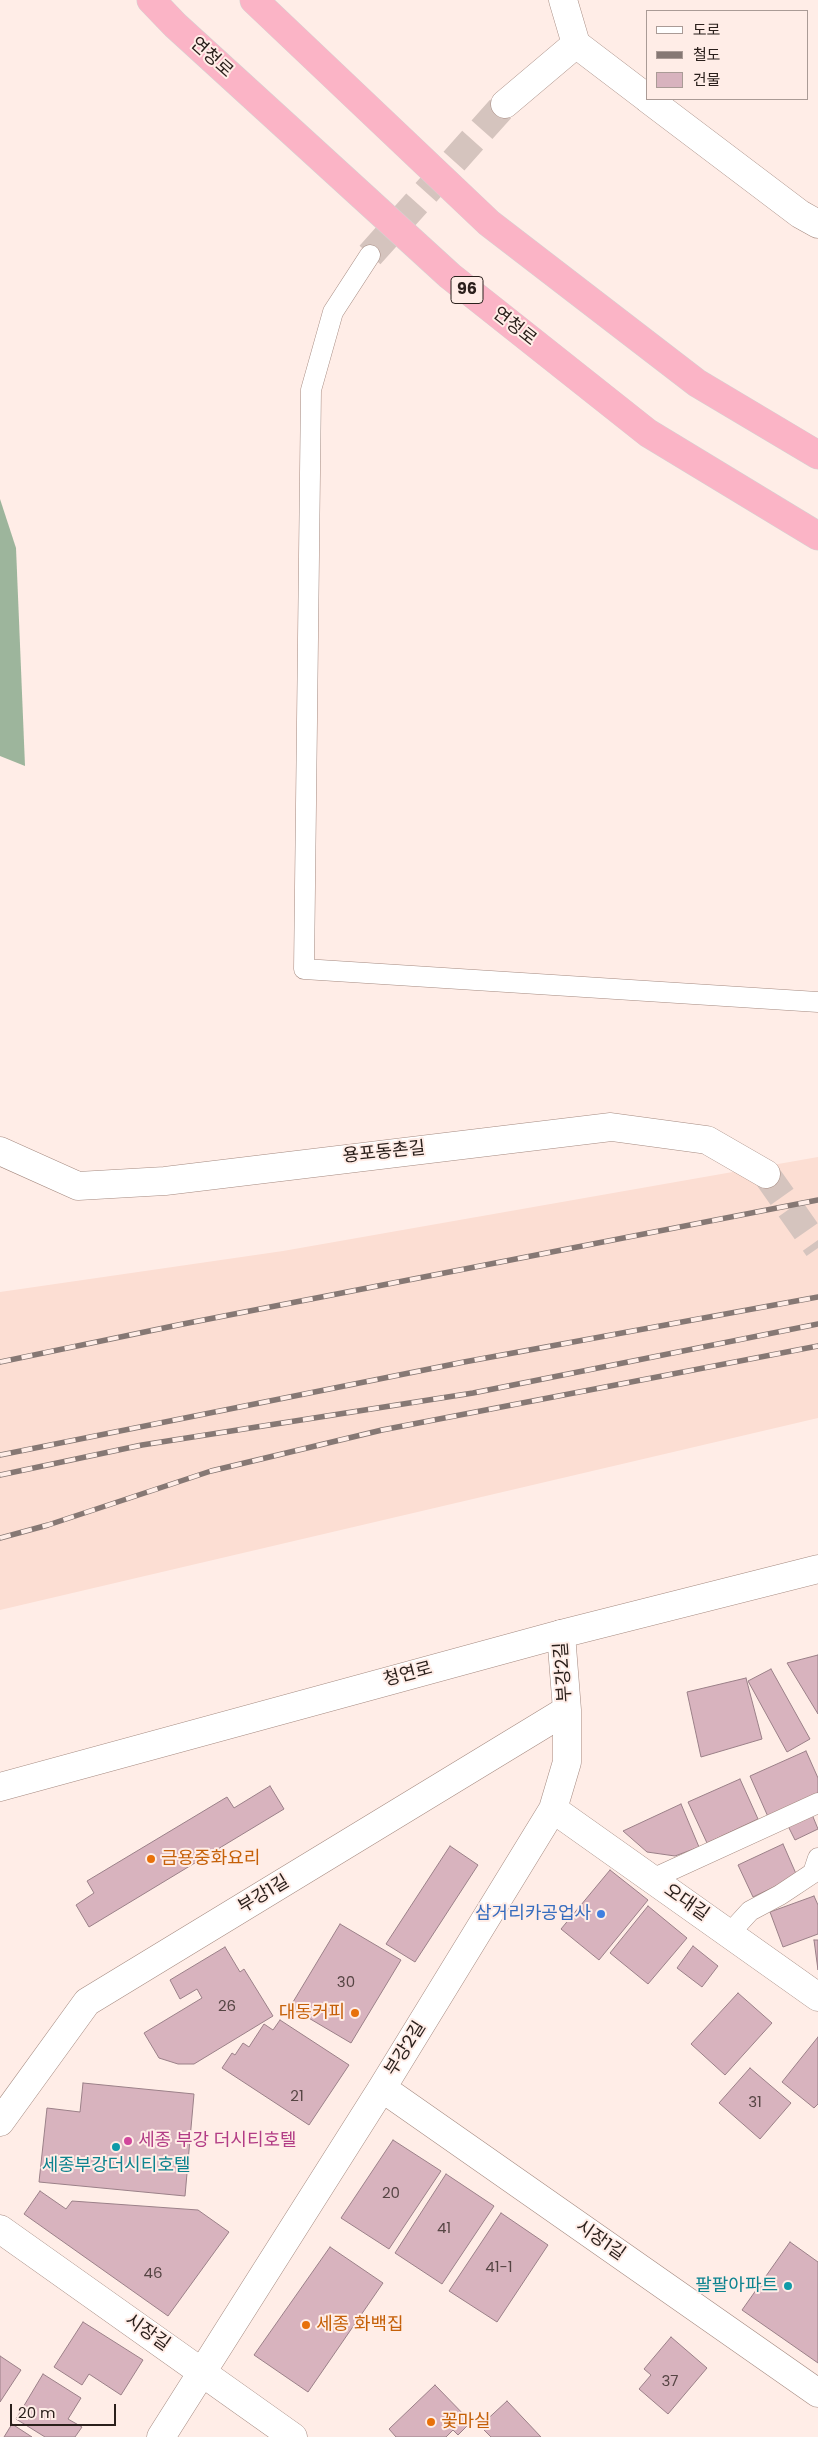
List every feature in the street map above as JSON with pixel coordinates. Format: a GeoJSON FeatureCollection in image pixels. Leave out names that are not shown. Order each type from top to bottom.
{"type":"FeatureCollection","features":[{"type":"Feature","properties":{"kind":"highway","name":"연청로"},"geometry":{"type":"LineString","coordinates":[[151,0],[174,25],[450,276],[648,433],[818,536]]}},
{"type":"Feature","properties":{"kind":"highway"},"geometry":{"type":"LineString","coordinates":[[254,0],[489,223],[697,383],[818,455]]}},
{"type":"Feature","properties":{"kind":"street"},"geometry":{"type":"LineString","coordinates":[[563,0],[576,44],[646,96]]}},
{"type":"Feature","properties":{"kind":"street"},"geometry":{"type":"LineString","coordinates":[[505,104],[576,44]]}},
{"type":"Feature","properties":{"kind":"street"},"geometry":{"type":"LineString","coordinates":[[651,100],[800,214],[818,224]]}},
{"type":"Feature","properties":{"kind":"street","name":"용포동촌길"},"geometry":{"type":"LineString","coordinates":[[0,1151],[78,1186],[165,1181],[611,1126],[707,1140],[766,1174]]}},
{"type":"Feature","properties":{"kind":"street","name":"청연로"},"geometry":{"type":"LineString","coordinates":[[0,1787],[561,1634],[818,1569]]}},
{"type":"Feature","properties":{"kind":"street","name":"부강2길"},"geometry":{"type":"LineString","coordinates":[[161,2437],[382,2088],[553,1809],[567,1762],[567,1710],[561,1634]]}},
{"type":"Feature","properties":{"kind":"street","name":"부강1길"},"geometry":{"type":"LineString","coordinates":[[0,2122],[88,2002],[567,1710]]}},
{"type":"Feature","properties":{"kind":"street","name":"오대길"},"geometry":{"type":"LineString","coordinates":[[553,1809],[818,1997]]}},
{"type":"Feature","properties":{"kind":"street","name":"시장1길"},"geometry":{"type":"LineString","coordinates":[[382,2088],[818,2393]]}},
{"type":"Feature","properties":{"kind":"street","name":"시장길"},"geometry":{"type":"LineString","coordinates":[[0,2229],[293,2437]]}},
{"type":"Feature","properties":{"kind":"lane"},"geometry":{"type":"LineString","coordinates":[[370,255],[333,312],[311,390],[304,969],[818,1002]]}},
{"type":"Feature","properties":{"kind":"lane"},"geometry":{"type":"LineString","coordinates":[[652,1879],[818,1803]]}},
{"type":"Feature","properties":{"kind":"lane"},"geometry":{"type":"LineString","coordinates":[[729,1934],[750,1911],[780,1895],[813,1873],[818,1858]]}},
{"type":"Feature","properties":{"kind":"shaded area"},"geometry":{"type":"Polygon","coordinates":[[[818,1157],[818,1418],[0,1610],[0,1292],[283,1251],[818,1157]]]}},
{"type":"Feature","properties":{"kind":"green space"},"geometry":{"type":"Polygon","coordinates":[[[0,499],[16,548],[25,766],[0,756],[0,499]]]}},
{"type":"Feature","properties":{"kind":"building"},"geometry":{"type":"Polygon","coordinates":[[[818,1655],[818,1714],[787,1663],[818,1655]]]}},
{"type":"Feature","properties":{"kind":"building"},"geometry":{"type":"Polygon","coordinates":[[[771,1669],[810,1739],[787,1752],[748,1681],[771,1669]]]}},
{"type":"Feature","properties":{"kind":"building"},"geometry":{"type":"Polygon","coordinates":[[[746,1678],[762,1739],[701,1757],[687,1692],[746,1678]]]}},
{"type":"Feature","properties":{"kind":"building"},"geometry":{"type":"Polygon","coordinates":[[[806,1751],[818,1778],[818,1797],[769,1819],[750,1776],[806,1751]]]}},
{"type":"Feature","properties":{"kind":"building"},"geometry":{"type":"Polygon","coordinates":[[[740,1779],[758,1819],[707,1843],[688,1802],[740,1779]]]}},
{"type":"Feature","properties":{"kind":"building"},"geometry":{"type":"Polygon","coordinates":[[[270,1786],[284,1809],[89,1927],[76,1905],[94,1893],[87,1881],[227,1797],[234,1808],[270,1786]]]}},
{"type":"Feature","properties":{"kind":"building"},"geometry":{"type":"Polygon","coordinates":[[[681,1804],[699,1847],[675,1856],[647,1852],[623,1831],[681,1804]]]}},
{"type":"Feature","properties":{"kind":"building"},"geometry":{"type":"Polygon","coordinates":[[[811,1812],[818,1829],[795,1840],[787,1824],[811,1812]]]}},
{"type":"Feature","properties":{"kind":"building"},"geometry":{"type":"Polygon","coordinates":[[[783,1844],[797,1876],[753,1897],[738,1865],[783,1844]]]}},
{"type":"Feature","properties":{"kind":"building"},"geometry":{"type":"Polygon","coordinates":[[[450,1846],[478,1865],[415,1962],[386,1944],[450,1846]]]}},
{"type":"Feature","properties":{"kind":"building"},"geometry":{"type":"Polygon","coordinates":[[[610,1870],[648,1900],[599,1960],[561,1929],[610,1870]]]}},
{"type":"Feature","properties":{"kind":"building"},"geometry":{"type":"Polygon","coordinates":[[[814,1896],[818,1905],[818,1934],[783,1947],[770,1912],[814,1896]]]}},
{"type":"Feature","properties":{"kind":"building"},"geometry":{"type":"Polygon","coordinates":[[[648,1906],[687,1938],[648,1984],[610,1953],[648,1906]]]}},
{"type":"Feature","properties":{"kind":"building"},"geometry":{"type":"Polygon","coordinates":[[[340,1924],[401,1960],[351,2043],[290,2007],[340,1924]]]}},
{"type":"Feature","properties":{"kind":"building"},"geometry":{"type":"Polygon","coordinates":[[[814,1940],[818,1940],[818,1970],[814,1940]]]}},
{"type":"Feature","properties":{"kind":"building"},"geometry":{"type":"Polygon","coordinates":[[[693,1946],[718,1966],[702,1987],[677,1968],[693,1946]]]}},
{"type":"Feature","properties":{"kind":"building"},"geometry":{"type":"Polygon","coordinates":[[[225,1947],[240,1972],[244,1969],[273,2016],[194,2064],[178,2064],[159,2058],[144,2033],[202,1998],[197,1989],[180,1999],[170,1980],[225,1947]]]}},
{"type":"Feature","properties":{"kind":"building"},"geometry":{"type":"Polygon","coordinates":[[[738,1993],[772,2023],[725,2075],[691,2044],[738,1993]]]}},
{"type":"Feature","properties":{"kind":"building"},"geometry":{"type":"Polygon","coordinates":[[[280,2020],[349,2065],[309,2125],[222,2068],[232,2053],[235,2055],[243,2043],[249,2047],[264,2024],[273,2030],[280,2020]]]}},
{"type":"Feature","properties":{"kind":"building"},"geometry":{"type":"Polygon","coordinates":[[[818,2037],[818,2104],[814,2108],[782,2082],[818,2037]]]}},
{"type":"Feature","properties":{"kind":"building"},"geometry":{"type":"Polygon","coordinates":[[[750,2068],[791,2103],[760,2139],[719,2103],[750,2068]]]}},
{"type":"Feature","properties":{"kind":"building","name":"세종부강더시티호텔"},"geometry":{"type":"Polygon","coordinates":[[[83,2083],[194,2094],[185,2196],[39,2182],[47,2108],[80,2112],[83,2083]]]}},
{"type":"Feature","properties":{"kind":"building"},"geometry":{"type":"Polygon","coordinates":[[[393,2140],[441,2171],[389,2249],[341,2218],[393,2140]]]}},
{"type":"Feature","properties":{"kind":"building"},"geometry":{"type":"Polygon","coordinates":[[[446,2174],[494,2206],[442,2284],[395,2253],[446,2174]]]}},
{"type":"Feature","properties":{"kind":"building"},"geometry":{"type":"Polygon","coordinates":[[[40,2191],[66,2209],[72,2201],[198,2210],[229,2232],[168,2316],[24,2214],[40,2191]]]}},
{"type":"Feature","properties":{"kind":"building"},"geometry":{"type":"Polygon","coordinates":[[[501,2213],[548,2245],[497,2322],[449,2291],[501,2213]]]}},
{"type":"Feature","properties":{"kind":"building","name":"팔팔아파트"},"geometry":{"type":"Polygon","coordinates":[[[790,2242],[818,2262],[818,2363],[742,2310],[790,2242]]]}},
{"type":"Feature","properties":{"kind":"building"},"geometry":{"type":"Polygon","coordinates":[[[330,2247],[383,2283],[308,2392],[254,2355],[330,2247]]]}},
{"type":"Feature","properties":{"kind":"building"},"geometry":{"type":"Polygon","coordinates":[[[83,2322],[143,2360],[121,2395],[89,2374],[82,2385],[54,2367],[83,2322]]]}},
{"type":"Feature","properties":{"kind":"building"},"geometry":{"type":"Polygon","coordinates":[[[671,2337],[707,2368],[668,2414],[639,2389],[651,2375],[644,2369],[671,2337]]]}},
{"type":"Feature","properties":{"kind":"building"},"geometry":{"type":"Polygon","coordinates":[[[0,2356],[21,2370],[0,2402],[0,2356]]]}},
{"type":"Feature","properties":{"kind":"building"},"geometry":{"type":"Polygon","coordinates":[[[43,2374],[81,2398],[68,2419],[82,2427],[75,2437],[45,2437],[16,2419],[43,2374]]]}},
{"type":"Feature","properties":{"kind":"building"},"geometry":{"type":"Polygon","coordinates":[[[435,2385],[471,2422],[458,2435],[453,2430],[446,2437],[396,2437],[389,2429],[435,2385]]]}},
{"type":"Feature","properties":{"kind":"building"},"geometry":{"type":"Polygon","coordinates":[[[507,2401],[541,2437],[491,2437],[480,2426],[507,2401]]]}},
{"type":"Feature","properties":{"kind":"building"},"geometry":{"type":"Polygon","coordinates":[[[12,2424],[32,2437],[4,2437],[12,2424]]]}},
{"type":"Feature","properties":{"kind":"tunnel"},"geometry":{"type":"LineString","coordinates":[[370,255],[505,104]]}},
{"type":"Feature","properties":{"kind":"tunnel"},"geometry":{"type":"LineString","coordinates":[[766,1174],[818,1248]]}},
{"type":"Feature","properties":{"kind":"railway"},"geometry":{"type":"LineString","coordinates":[[0,1362],[178,1325],[818,1200]]}},
{"type":"Feature","properties":{"kind":"railway"},"geometry":{"type":"LineString","coordinates":[[0,1455],[464,1362],[818,1297]]}},
{"type":"Feature","properties":{"kind":"railway"},"geometry":{"type":"LineString","coordinates":[[0,1475],[142,1445],[473,1393],[818,1324]]}},
{"type":"Feature","properties":{"kind":"railway"},"geometry":{"type":"LineString","coordinates":[[0,1538],[48,1525],[211,1471],[382,1430],[818,1346]]}},
{"type":"Feature","properties":{"kind":"place","name":"금용중화요리"},"geometry":{"type":"Point","coordinates":[151,1859]}},
{"type":"Feature","properties":{"kind":"place","name":"삼거리카공업사"},"geometry":{"type":"Point","coordinates":[601,1914]}},
{"type":"Feature","properties":{"kind":"place","name":"대동커피"},"geometry":{"type":"Point","coordinates":[355,2013]}},
{"type":"Feature","properties":{"kind":"place","name":"세종 부강 더시티호텔"},"geometry":{"type":"Point","coordinates":[128,2141]}},
{"type":"Feature","properties":{"kind":"place","name":"세종부강더시티호텔"},"geometry":{"type":"Point","coordinates":[116,2147]}},
{"type":"Feature","properties":{"kind":"place","name":"팔팔아파트"},"geometry":{"type":"Point","coordinates":[788,2286]}},
{"type":"Feature","properties":{"kind":"place","name":"세종 화백집"},"geometry":{"type":"Point","coordinates":[306,2325]}},
{"type":"Feature","properties":{"kind":"place","name":"꽃마실"},"geometry":{"type":"Point","coordinates":[431,2422]}}]}
